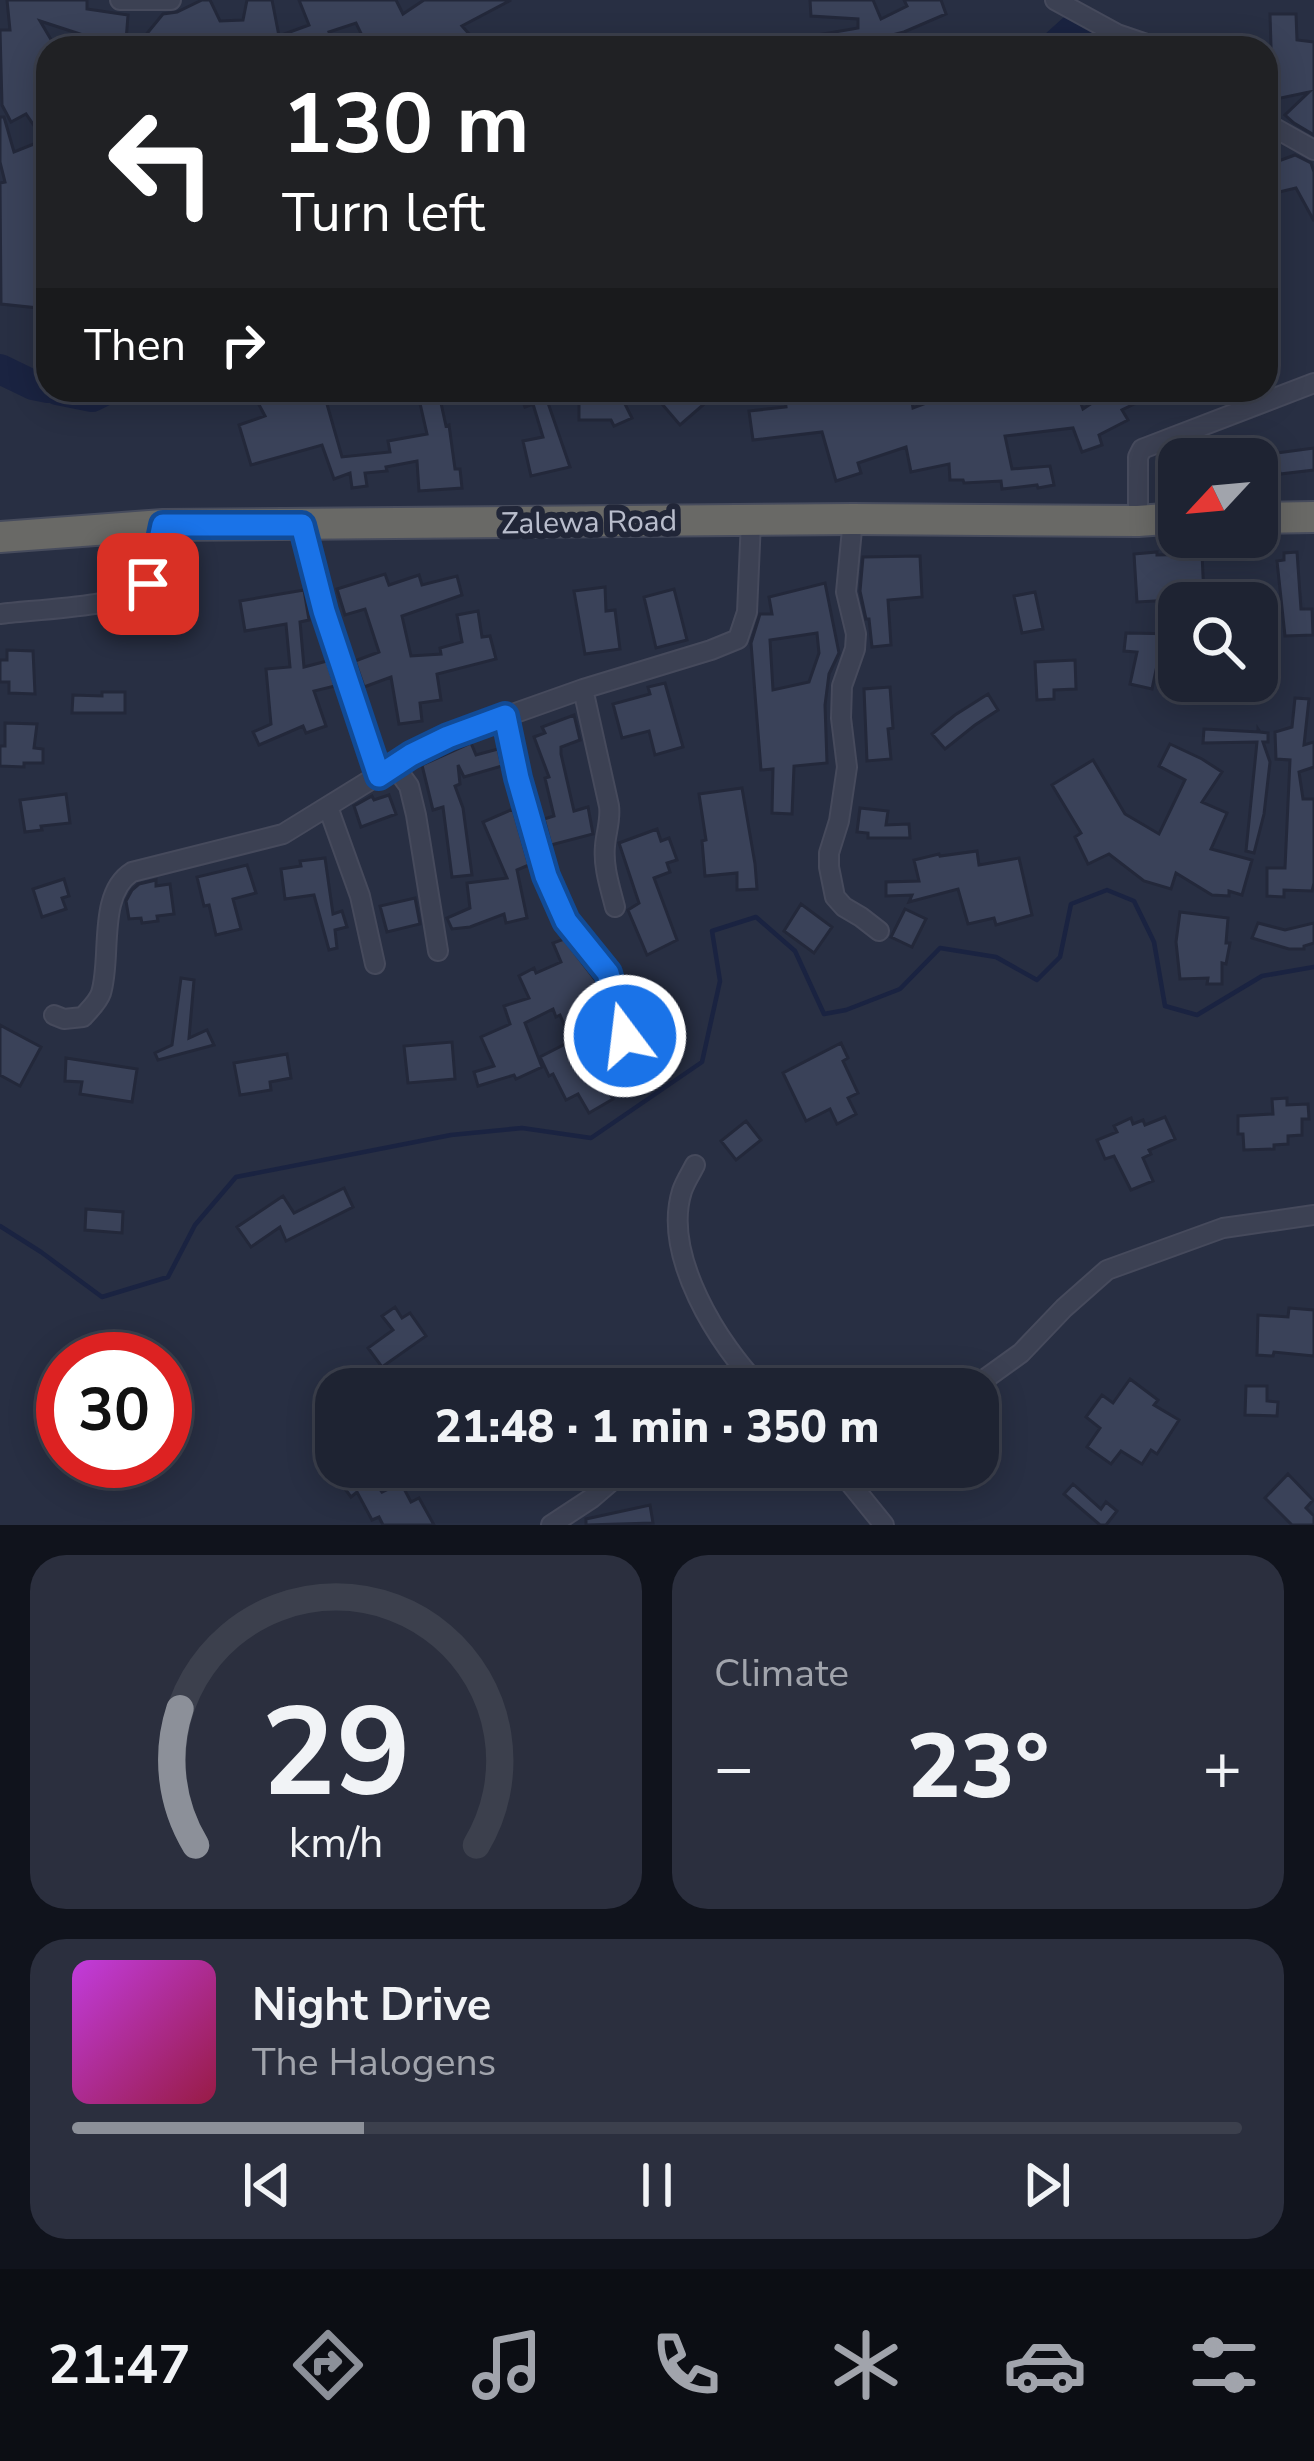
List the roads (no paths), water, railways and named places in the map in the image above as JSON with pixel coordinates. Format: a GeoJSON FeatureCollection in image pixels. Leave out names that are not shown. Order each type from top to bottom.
{"type":"FeatureCollection","features":[{"type":"Feature","properties":{"kind":"highway"},"geometry":{"type":"LineString","coordinates":[[1278,518],[1314,517]]}},
{"type":"Feature","properties":{"kind":"highway","name":"Zalewa Road"},"geometry":{"type":"LineString","coordinates":[[0,537],[163,525],[1158,520]]}},
{"type":"Feature","properties":{"kind":"street"},"geometry":{"type":"LineString","coordinates":[[120,0],[171,0]]}},
{"type":"Feature","properties":{"kind":"street"},"geometry":{"type":"LineString","coordinates":[[1055,0],[1123,36]]}},
{"type":"Feature","properties":{"kind":"street"},"geometry":{"type":"LineString","coordinates":[[1278,130],[1314,150]]}},
{"type":"Feature","properties":{"kind":"street"},"geometry":{"type":"LineString","coordinates":[[1278,397],[1314,383]]}},
{"type":"Feature","properties":{"kind":"street"},"geometry":{"type":"LineString","coordinates":[[1138,521],[1142,448],[1264,402]]}},
{"type":"Feature","properties":{"kind":"street"},"geometry":{"type":"LineString","coordinates":[[853,519],[847,592],[855,650],[842,686],[848,767],[829,867],[835,897],[879,931]]}},
{"type":"Feature","properties":{"kind":"street"},"geometry":{"type":"LineString","coordinates":[[54,1015],[83,1017],[100,995],[112,898],[121,879],[132,872],[283,834],[448,737],[738,639],[747,613],[751,521]]}},
{"type":"Feature","properties":{"kind":"street"},"geometry":{"type":"LineString","coordinates":[[0,614],[116,602],[142,591],[153,573],[163,525]]}},
{"type":"Feature","properties":{"kind":"street"},"geometry":{"type":"LineString","coordinates":[[302,525],[324,611],[387,772],[409,786],[438,951]]}},
{"type":"Feature","properties":{"kind":"street"},"geometry":{"type":"LineString","coordinates":[[583,689],[609,806],[604,863],[615,907]]}},
{"type":"Feature","properties":{"kind":"street"},"geometry":{"type":"LineString","coordinates":[[505,716],[546,876],[566,921],[608,973],[625,1036]]}},
{"type":"Feature","properties":{"kind":"street"},"geometry":{"type":"LineString","coordinates":[[328,807],[360,896],[374,964]]}},
{"type":"Feature","properties":{"kind":"street"},"geometry":{"type":"LineString","coordinates":[[695,1165],[682,1192],[678,1223],[682,1256],[717,1331],[743,1368]]}},
{"type":"Feature","properties":{"kind":"street"},"geometry":{"type":"LineString","coordinates":[[999,1369],[1022,1353],[1107,1270],[1222,1228],[1314,1215]]}},
{"type":"Feature","properties":{"kind":"street"},"geometry":{"type":"LineString","coordinates":[[551,1525],[604,1488]]}},
{"type":"Feature","properties":{"kind":"street"},"geometry":{"type":"LineString","coordinates":[[860,1488],[884,1525]]}},
{"type":"Feature","properties":{"kind":"waterway"},"geometry":{"type":"LineString","coordinates":[[1065,36],[1081,22]]}},
{"type":"Feature","properties":{"kind":"waterway"},"geometry":{"type":"LineString","coordinates":[[0,369],[36,386]]}},
{"type":"Feature","properties":{"kind":"waterway"},"geometry":{"type":"LineString","coordinates":[[0,1226],[102,1297],[168,1277],[195,1225],[236,1177],[451,1135],[522,1128],[591,1138],[702,1062],[720,981],[712,931],[756,917],[795,951],[824,1014],[900,989],[940,948],[996,957],[1037,980],[1060,957],[1071,904],[1107,890],[1134,901],[1154,942],[1165,1006],[1197,1015],[1262,976],[1314,967]]}}]}
